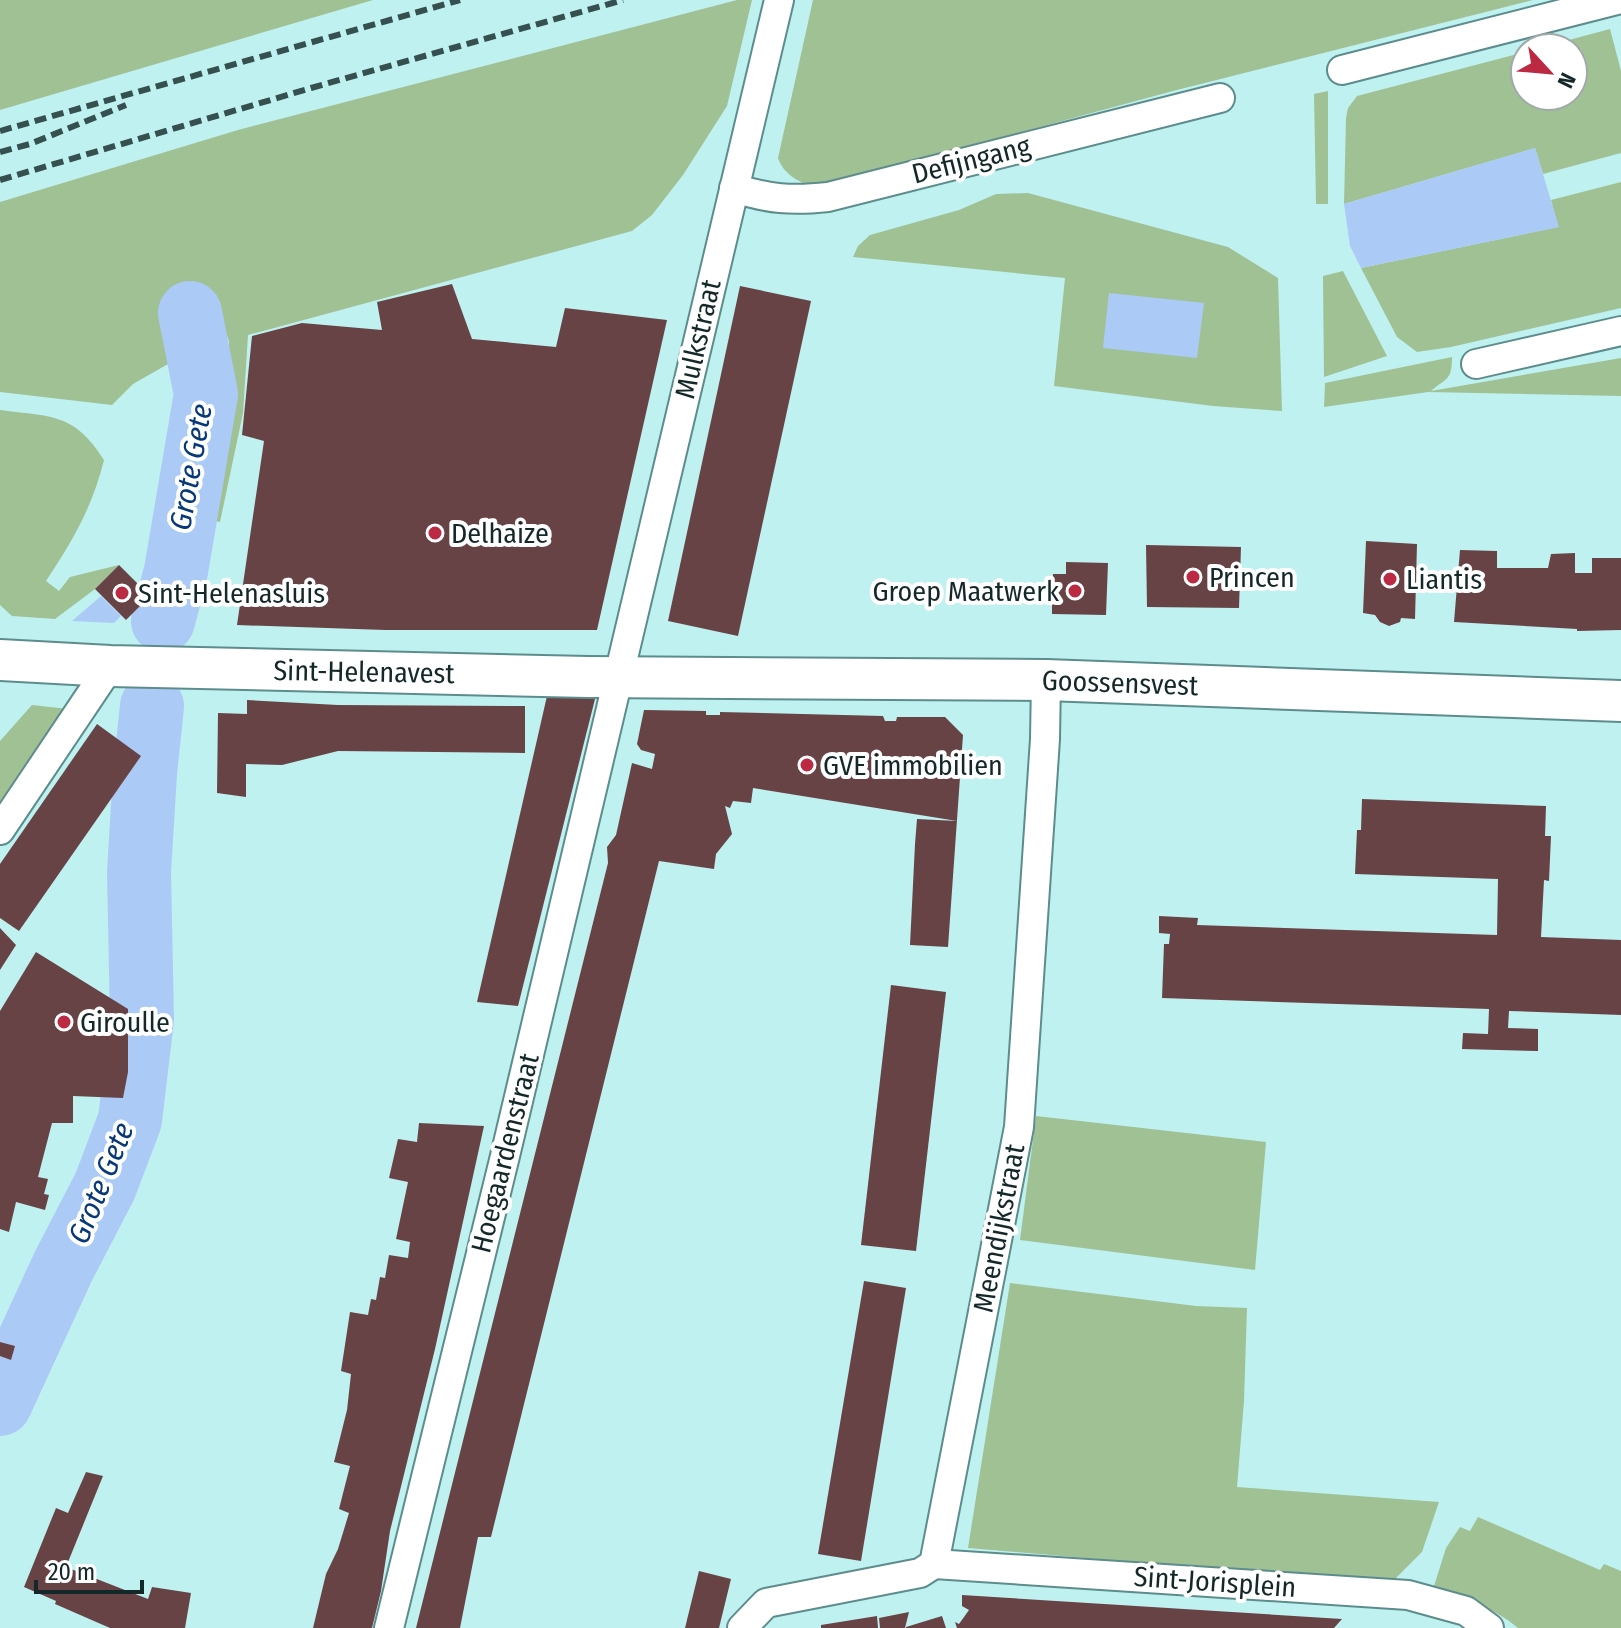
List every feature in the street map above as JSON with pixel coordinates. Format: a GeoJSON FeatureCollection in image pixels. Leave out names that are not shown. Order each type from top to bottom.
{"type":"FeatureCollection","features":[{"type":"Feature","properties":{"kind":"street","name":"Mulkstraat"},"geometry":{"type":"LineString","coordinates":[[618,678],[779,0]]}},
{"type":"Feature","properties":{"kind":"street"},"geometry":{"type":"LineString","coordinates":[[1342,70],[1616,0],[1621,23]]}},
{"type":"Feature","properties":{"kind":"street","name":"Defijngang"},"geometry":{"type":"LineString","coordinates":[[734,188],[791,201],[828,197],[1213,99]]}},
{"type":"Feature","properties":{"kind":"street"},"geometry":{"type":"LineString","coordinates":[[1476,364],[1621,331]]}},
{"type":"Feature","properties":{"kind":"street","name":"Sint-Helenavest"},"geometry":{"type":"LineString","coordinates":[[0,660],[110,666],[618,678]]}},
{"type":"Feature","properties":{"kind":"street"},"geometry":{"type":"LineString","coordinates":[[0,830],[110,666]]}},
{"type":"Feature","properties":{"kind":"street","name":"Goossensvest"},"geometry":{"type":"LineString","coordinates":[[618,678],[1046,680],[1621,701]]}},
{"type":"Feature","properties":{"kind":"street","name":"Hoegaardenstraat"},"geometry":{"type":"LineString","coordinates":[[389,1628],[618,678]]}},
{"type":"Feature","properties":{"kind":"street","name":"Meendijkstraat"},"geometry":{"type":"LineString","coordinates":[[934,1564],[1019,1127],[1045,739],[1046,680]]}},
{"type":"Feature","properties":{"kind":"street"},"geometry":{"type":"LineString","coordinates":[[742,1628],[766,1603],[920,1573],[934,1564]]}},
{"type":"Feature","properties":{"kind":"street","name":"Sint-Jorisplein"},"geometry":{"type":"LineString","coordinates":[[934,1564],[1408,1595],[1466,1611],[1489,1628]]}},
{"type":"Feature","properties":{"kind":"green space"},"geometry":{"type":"Polygon","coordinates":[[[0,0],[373,0],[0,110],[0,0]]]}},
{"type":"Feature","properties":{"kind":"green space"},"geometry":{"type":"Polygon","coordinates":[[[737,0],[752,0],[727,106],[683,175],[652,215],[632,231],[248,335],[243,413],[220,522],[198,517],[228,417],[229,341],[210,294],[169,318],[175,360],[133,384],[112,405],[0,392],[0,202],[238,130],[737,0]]]}},
{"type":"Feature","properties":{"kind":"green space"},"geometry":{"type":"Polygon","coordinates":[[[813,0],[1533,0],[1173,91],[814,188],[788,173],[778,158],[813,0]]]}},
{"type":"Feature","properties":{"kind":"green space"},"geometry":{"type":"Polygon","coordinates":[[[1610,29],[1621,71],[1621,153],[1543,174],[1535,148],[1344,204],[1346,118],[1348,108],[1357,96],[1509,56],[1509,112],[1589,112],[1589,35],[1610,29]]]}},
{"type":"Feature","properties":{"kind":"green space"},"geometry":{"type":"Polygon","coordinates":[[[1328,91],[1328,204],[1316,204],[1314,94],[1328,91]]]}},
{"type":"Feature","properties":{"kind":"green space"},"geometry":{"type":"Polygon","coordinates":[[[1621,182],[1621,308],[1417,352],[1397,337],[1361,268],[1558,227],[1551,200],[1621,182]]]}},
{"type":"Feature","properties":{"kind":"green space"},"geometry":{"type":"Polygon","coordinates":[[[1028,193],[1228,247],[1278,278],[1282,411],[1213,406],[1054,386],[1065,278],[853,257],[858,246],[870,235],[959,210],[996,194],[1028,193]]]}},
{"type":"Feature","properties":{"kind":"green space"},"geometry":{"type":"Polygon","coordinates":[[[1343,271],[1387,356],[1324,377],[1323,276],[1343,271]]]}},
{"type":"Feature","properties":{"kind":"green space"},"geometry":{"type":"Polygon","coordinates":[[[1452,357],[1449,375],[1431,391],[1621,358],[1621,396],[1428,392],[1324,407],[1325,383],[1452,357]]]}},
{"type":"Feature","properties":{"kind":"green space"},"geometry":{"type":"Polygon","coordinates":[[[0,410],[47,416],[71,425],[93,444],[104,460],[81,523],[46,581],[59,591],[70,577],[119,565],[95,589],[55,619],[12,616],[0,605],[0,410]]]}},
{"type":"Feature","properties":{"kind":"green space"},"geometry":{"type":"Polygon","coordinates":[[[32,705],[68,709],[0,810],[0,741],[32,705]]]}},
{"type":"Feature","properties":{"kind":"green space"},"geometry":{"type":"Polygon","coordinates":[[[1036,1116],[1266,1142],[1255,1270],[1020,1240],[1036,1116]]]}},
{"type":"Feature","properties":{"kind":"green space"},"geometry":{"type":"Polygon","coordinates":[[[1010,1283],[1196,1306],[1247,1308],[1237,1487],[1439,1502],[1422,1552],[1390,1584],[968,1548],[1010,1283]]]}},
{"type":"Feature","properties":{"kind":"green space"},"geometry":{"type":"Polygon","coordinates":[[[1478,1517],[1600,1570],[1604,1564],[1621,1571],[1621,1628],[1518,1628],[1467,1598],[1434,1586],[1446,1548],[1460,1527],[1470,1531],[1478,1517]]]}},
{"type":"Feature","properties":{"kind":"water"},"geometry":{"type":"Polygon","coordinates":[[[1535,148],[1559,227],[1361,268],[1350,246],[1344,204],[1535,148]]]}},
{"type":"Feature","properties":{"kind":"water"},"geometry":{"type":"Polygon","coordinates":[[[1109,293],[1204,303],[1197,358],[1103,348],[1109,293]]]}},
{"type":"Feature","properties":{"kind":"water"},"geometry":{"type":"Polygon","coordinates":[[[101,596],[121,616],[114,623],[72,621],[101,596]]]}},
{"type":"Feature","properties":{"kind":"building","name":"Delhaize"},"geometry":{"type":"Polygon","coordinates":[[[452,284],[472,339],[556,347],[565,308],[667,320],[597,630],[385,630],[237,625],[264,441],[242,435],[252,336],[302,323],[382,330],[377,302],[452,284]]]}},
{"type":"Feature","properties":{"kind":"building"},"geometry":{"type":"Polygon","coordinates":[[[740,286],[811,301],[738,636],[668,621],[740,286]]]}},
{"type":"Feature","properties":{"kind":"building","name":"Liantis"},"geometry":{"type":"Polygon","coordinates":[[[1366,541],[1417,544],[1415,619],[1401,618],[1400,622],[1389,626],[1380,622],[1375,615],[1363,613],[1366,541]]]}},
{"type":"Feature","properties":{"kind":"building","name":"Princen"},"geometry":{"type":"Polygon","coordinates":[[[1146,545],[1241,547],[1239,608],[1147,607],[1146,545]]]}},
{"type":"Feature","properties":{"kind":"building"},"geometry":{"type":"Polygon","coordinates":[[[1460,550],[1497,551],[1497,568],[1548,568],[1551,554],[1575,553],[1575,573],[1592,573],[1592,558],[1621,558],[1621,630],[1577,631],[1454,622],[1460,550]]]}},
{"type":"Feature","properties":{"kind":"building","name":"Groep Maatwerk"},"geometry":{"type":"Polygon","coordinates":[[[1066,562],[1108,563],[1106,615],[1052,614],[1052,595],[1044,595],[1044,587],[1052,587],[1053,574],[1066,574],[1066,562]]]}},
{"type":"Feature","properties":{"kind":"building","name":"Sint-Helenasluis"},"geometry":{"type":"Polygon","coordinates":[[[119,565],[150,596],[126,620],[95,589],[119,565]]]}},
{"type":"Feature","properties":{"kind":"building"},"geometry":{"type":"Polygon","coordinates":[[[547,696],[595,699],[518,1006],[477,1002],[547,696]]]}},
{"type":"Feature","properties":{"kind":"building"},"geometry":{"type":"Polygon","coordinates":[[[247,700],[338,705],[525,706],[525,753],[338,751],[282,765],[246,764],[246,797],[217,793],[218,713],[247,714],[247,700]]]}},
{"type":"Feature","properties":{"kind":"building"},"geometry":{"type":"Polygon","coordinates":[[[644,710],[706,711],[706,715],[720,715],[720,712],[883,716],[885,721],[896,721],[897,717],[945,717],[963,735],[957,821],[753,788],[751,803],[733,801],[730,808],[725,806],[732,834],[716,854],[714,869],[659,861],[491,1537],[478,1537],[460,1628],[416,1628],[608,863],[607,847],[616,835],[632,763],[652,769],[655,754],[641,750],[637,744],[644,710]]]}},
{"type":"Feature","properties":{"kind":"building"},"geometry":{"type":"Polygon","coordinates":[[[97,724],[141,756],[19,931],[0,918],[0,864],[97,724]]]}},
{"type":"Feature","properties":{"kind":"building"},"geometry":{"type":"Polygon","coordinates":[[[1362,799],[1546,806],[1545,836],[1551,836],[1549,881],[1544,880],[1541,937],[1621,940],[1621,1015],[1509,1011],[1508,1028],[1538,1029],[1538,1051],[1462,1049],[1463,1033],[1488,1034],[1489,1009],[1162,998],[1164,944],[1169,944],[1170,934],[1159,933],[1159,916],[1198,918],[1197,925],[1497,935],[1498,879],[1355,874],[1362,799]]]}},
{"type":"Feature","properties":{"kind":"building"},"geometry":{"type":"Polygon","coordinates":[[[917,819],[957,821],[948,947],[910,945],[917,819]]]}},
{"type":"Feature","properties":{"kind":"building"},"geometry":{"type":"Polygon","coordinates":[[[0,928],[16,945],[0,970],[0,928]]]}},
{"type":"Feature","properties":{"kind":"building","name":"Giroulle"},"geometry":{"type":"Polygon","coordinates":[[[36,952],[128,1009],[128,1072],[123,1098],[73,1096],[73,1123],[52,1123],[38,1177],[48,1179],[44,1194],[49,1195],[45,1210],[16,1202],[9,1232],[0,1229],[0,1011],[36,952]]]}},
{"type":"Feature","properties":{"kind":"building"},"geometry":{"type":"Polygon","coordinates":[[[891,985],[946,992],[916,1251],[861,1245],[891,985]]]}},
{"type":"Feature","properties":{"kind":"building"},"geometry":{"type":"Polygon","coordinates":[[[419,1123],[484,1126],[435,1349],[390,1531],[372,1628],[313,1628],[326,1574],[338,1549],[349,1513],[339,1509],[350,1466],[334,1462],[347,1410],[351,1374],[341,1371],[350,1312],[368,1315],[371,1299],[376,1300],[380,1277],[385,1278],[389,1255],[408,1258],[410,1242],[396,1239],[408,1182],[389,1178],[398,1139],[417,1142],[419,1123]]]}},
{"type":"Feature","properties":{"kind":"building"},"geometry":{"type":"Polygon","coordinates":[[[864,1281],[906,1288],[861,1561],[818,1554],[864,1281]]]}},
{"type":"Feature","properties":{"kind":"building"},"geometry":{"type":"Polygon","coordinates":[[[0,1342],[15,1346],[11,1360],[0,1356],[0,1342]]]}},
{"type":"Feature","properties":{"kind":"building"},"geometry":{"type":"Polygon","coordinates":[[[86,1472],[103,1476],[66,1567],[148,1599],[152,1587],[191,1593],[185,1628],[110,1628],[24,1587],[56,1508],[68,1513],[86,1472]]]}},
{"type":"Feature","properties":{"kind":"building"},"geometry":{"type":"Polygon","coordinates":[[[699,1571],[731,1579],[719,1628],[685,1628],[699,1571]]]}},
{"type":"Feature","properties":{"kind":"building"},"geometry":{"type":"Polygon","coordinates":[[[962,1595],[1342,1619],[1334,1628],[957,1628],[955,1622],[959,1624],[969,1610],[962,1606],[962,1595]]]}},
{"type":"Feature","properties":{"kind":"building"},"geometry":{"type":"Polygon","coordinates":[[[909,1612],[905,1628],[880,1628],[879,1618],[909,1612]]]}},
{"type":"Feature","properties":{"kind":"building"},"geometry":{"type":"Polygon","coordinates":[[[877,1616],[878,1628],[821,1628],[821,1625],[877,1616]]]}},
{"type":"Feature","properties":{"kind":"building"},"geometry":{"type":"Polygon","coordinates":[[[942,1616],[946,1628],[906,1628],[906,1627],[942,1616]]]}},
{"type":"Feature","properties":{"kind":"waterway","name":"Grote Gete"},"geometry":{"type":"LineString","coordinates":[[163,621],[176,571],[206,394],[190,313]]}},
{"type":"Feature","properties":{"kind":"waterway","name":"Grote Gete"},"geometry":{"type":"LineString","coordinates":[[0,1404],[63,1267],[105,1186],[130,1120],[142,1019],[139,872],[152,706]]}},
{"type":"Feature","properties":{"kind":"railway"},"geometry":{"type":"LineString","coordinates":[[0,131],[460,0]]}},
{"type":"Feature","properties":{"kind":"railway"},"geometry":{"type":"LineString","coordinates":[[0,180],[623,0]]}},
{"type":"Feature","properties":{"kind":"railway"},"geometry":{"type":"LineString","coordinates":[[0,152],[30,144],[126,105]]}},
{"type":"Feature","properties":{"kind":"place","name":"Delhaize"},"geometry":{"type":"Point","coordinates":[435,533]}},
{"type":"Feature","properties":{"kind":"place","name":"Princen"},"geometry":{"type":"Point","coordinates":[1193,577]}},
{"type":"Feature","properties":{"kind":"place","name":"Liantis"},"geometry":{"type":"Point","coordinates":[1390,579]}},
{"type":"Feature","properties":{"kind":"place","name":"Groep Maatwerk"},"geometry":{"type":"Point","coordinates":[1075,591]}},
{"type":"Feature","properties":{"kind":"place","name":"Sint-Helenasluis"},"geometry":{"type":"Point","coordinates":[122,593]}},
{"type":"Feature","properties":{"kind":"place","name":"GVE immobilien"},"geometry":{"type":"Point","coordinates":[807,765]}},
{"type":"Feature","properties":{"kind":"place","name":"Giroulle"},"geometry":{"type":"Point","coordinates":[64,1022]}}]}
